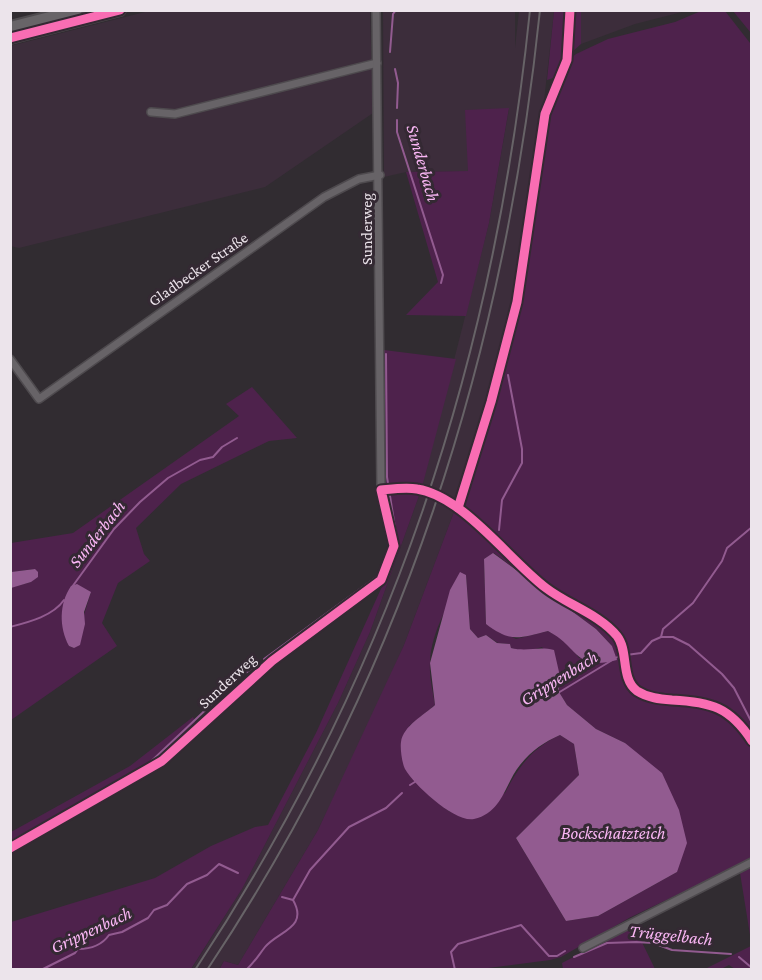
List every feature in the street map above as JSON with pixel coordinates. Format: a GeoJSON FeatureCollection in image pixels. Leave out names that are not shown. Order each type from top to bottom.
{"type":"FeatureCollection","features":[{"type":"Feature","properties":{"kind":"main road"},"geometry":{"type":"LineString","coordinates":[[10,27],[77,10]]}},
{"type":"Feature","properties":{"kind":"main road"},"geometry":{"type":"LineString","coordinates":[[10,38],[120,10]]}},
{"type":"Feature","properties":{"kind":"street","name":"Sunderweg"},"geometry":{"type":"LineString","coordinates":[[10,848],[162,761],[272,661],[384,576],[394,546],[381,490],[380,175],[376,10]]}},
{"type":"Feature","properties":{"kind":"street"},"geometry":{"type":"LineString","coordinates":[[151,112],[175,114],[376,63]]}},
{"type":"Feature","properties":{"kind":"street","name":"Gladbecker Straße"},"geometry":{"type":"LineString","coordinates":[[10,359],[39,399],[324,197],[359,179],[380,175]]}},
{"type":"Feature","properties":{"kind":"street"},"geometry":{"type":"LineString","coordinates":[[584,948],[752,862]]}},
{"type":"Feature","properties":{"kind":"shaded area"},"geometry":{"type":"Polygon","coordinates":[[[149,11],[370,11],[373,113],[265,187],[19,248],[10,246],[10,46],[149,11]]]}},
{"type":"Feature","properties":{"kind":"shaded area"},"geometry":{"type":"Polygon","coordinates":[[[383,11],[515,11],[515,48],[519,11],[554,11],[537,164],[516,290],[457,504],[404,645],[372,718],[318,830],[238,965],[224,961],[219,969],[191,970],[242,889],[338,703],[370,632],[420,493],[489,223],[509,109],[468,171],[406,172],[384,177],[383,11]]]}},
{"type":"Feature","properties":{"kind":"shaded area"},"geometry":{"type":"Polygon","coordinates":[[[554,11],[581,11],[581,44],[564,59],[556,77],[547,80],[554,11]]]}},
{"type":"Feature","properties":{"kind":"shaded area"},"geometry":{"type":"Polygon","coordinates":[[[581,11],[686,11],[635,24],[581,44],[581,11]]]}},
{"type":"Feature","properties":{"kind":"shaded area"},"geometry":{"type":"Polygon","coordinates":[[[701,11],[725,11],[750,43],[752,39],[751,859],[629,918],[561,957],[550,960],[472,970],[219,970],[224,961],[238,965],[318,830],[404,645],[457,504],[506,334],[520,307],[553,102],[569,60],[576,54],[608,39],[675,22],[701,11]],[[494,553],[484,559],[486,624],[516,639],[548,631],[565,640],[579,658],[612,646],[596,629],[494,553]],[[466,575],[442,617],[431,651],[430,668],[435,705],[409,726],[416,776],[426,792],[450,812],[505,793],[527,759],[550,740],[560,735],[574,744],[579,775],[516,838],[566,921],[598,916],[677,872],[625,743],[596,729],[567,705],[559,692],[559,672],[542,647],[526,652],[511,648],[510,644],[498,643],[486,635],[478,638],[470,629],[466,575]]]}},
{"type":"Feature","properties":{"kind":"shaded area"},"geometry":{"type":"Polygon","coordinates":[[[733,11],[751,11],[751,33],[733,11]]]}},
{"type":"Feature","properties":{"kind":"shaded area"},"geometry":{"type":"Polygon","coordinates":[[[509,108],[489,223],[466,316],[406,315],[438,282],[406,172],[468,171],[465,110],[509,108]]]}},
{"type":"Feature","properties":{"kind":"shaded area"},"geometry":{"type":"Polygon","coordinates":[[[384,350],[456,359],[422,487],[386,487],[384,350]]]}},
{"type":"Feature","properties":{"kind":"shaded area"},"geometry":{"type":"Polygon","coordinates":[[[252,387],[297,438],[269,441],[181,484],[136,528],[144,554],[150,561],[118,583],[102,623],[117,646],[11,720],[10,588],[31,582],[34,569],[11,572],[11,543],[73,533],[239,416],[226,404],[252,387]],[[91,592],[65,637],[69,646],[74,648],[91,592]]]}},
{"type":"Feature","properties":{"kind":"shaded area"},"geometry":{"type":"Polygon","coordinates":[[[387,492],[420,493],[370,632],[338,703],[242,889],[191,969],[11,970],[11,922],[155,878],[211,846],[255,827],[268,825],[316,733],[384,582],[397,546],[387,492]]]}},
{"type":"Feature","properties":{"kind":"shaded area"},"geometry":{"type":"Polygon","coordinates":[[[193,717],[197,725],[161,759],[11,844],[11,832],[130,766],[193,717]]]}},
{"type":"Feature","properties":{"kind":"shaded area"},"geometry":{"type":"Polygon","coordinates":[[[751,868],[751,941],[740,873],[751,868]]]}},
{"type":"Feature","properties":{"kind":"shaded area"},"geometry":{"type":"Polygon","coordinates":[[[634,926],[655,969],[563,969],[562,963],[634,926]]]}},
{"type":"Feature","properties":{"kind":"shaded area"},"geometry":{"type":"Polygon","coordinates":[[[751,946],[751,969],[735,969],[729,965],[721,969],[705,969],[751,946]]]}},
{"type":"Feature","properties":{"kind":"water"},"geometry":{"type":"Polygon","coordinates":[[[493,553],[596,629],[612,646],[617,660],[603,663],[585,660],[548,631],[516,637],[502,634],[486,624],[484,559],[493,553]]]}},
{"type":"Feature","properties":{"kind":"water"},"geometry":{"type":"Polygon","coordinates":[[[35,569],[38,577],[31,582],[11,588],[11,572],[35,569]]]}},
{"type":"Feature","properties":{"kind":"water","name":"Bockschatzteich"},"geometry":{"type":"Polygon","coordinates":[[[460,572],[466,575],[470,629],[478,638],[486,635],[497,643],[510,644],[511,648],[517,649],[554,650],[559,672],[559,692],[567,705],[596,729],[625,743],[662,773],[679,810],[687,843],[677,872],[598,916],[566,921],[516,838],[579,775],[574,744],[560,735],[538,747],[520,765],[497,804],[484,815],[474,819],[456,815],[436,802],[405,769],[401,748],[403,736],[415,721],[435,705],[430,663],[450,590],[460,572]]]}},
{"type":"Feature","properties":{"kind":"water"},"geometry":{"type":"Polygon","coordinates":[[[77,584],[91,592],[84,612],[85,624],[80,645],[74,648],[69,646],[63,631],[62,608],[71,586],[77,584]]]}},
{"type":"Feature","properties":{"kind":"waterway","name":"Sunderbach"},"geometry":{"type":"LineString","coordinates":[[390,52],[393,14],[396,10]]}},
{"type":"Feature","properties":{"kind":"waterway","name":"Sunderbach"},"geometry":{"type":"LineString","coordinates":[[395,69],[398,83],[397,108]]}},
{"type":"Feature","properties":{"kind":"waterway","name":"Sunderbach"},"geometry":{"type":"LineString","coordinates":[[397,120],[397,132],[443,275],[441,283]]}},
{"type":"Feature","properties":{"kind":"waterway","name":"Sunderbach"},"geometry":{"type":"LineString","coordinates":[[386,354],[387,477],[396,534]]}},
{"type":"Feature","properties":{"kind":"waterway"},"geometry":{"type":"LineString","coordinates":[[499,530],[502,500],[522,463],[522,449],[508,375]]}},
{"type":"Feature","properties":{"kind":"waterway","name":"Sunderbach"},"geometry":{"type":"LineString","coordinates":[[72,587],[114,529],[140,502],[168,478],[200,460],[213,457],[222,447],[237,438]]}},
{"type":"Feature","properties":{"kind":"waterway","name":"Grippenbach"},"geometry":{"type":"LineString","coordinates":[[661,637],[663,629],[693,603],[722,561],[727,548],[752,527]]}},
{"type":"Feature","properties":{"kind":"waterway","name":"Sunderbach"},"geometry":{"type":"LineString","coordinates":[[264,659],[379,575],[382,569]]}},
{"type":"Feature","properties":{"kind":"waterway","name":"Sunderbach"},"geometry":{"type":"LineString","coordinates":[[10,627],[47,614],[64,600]]}},
{"type":"Feature","properties":{"kind":"waterway"},"geometry":{"type":"LineString","coordinates":[[558,693],[619,656],[641,653],[652,641],[661,637],[673,637],[689,645],[722,674],[734,688],[752,723]]}},
{"type":"Feature","properties":{"kind":"waterway","name":"Sunderbach"},"geometry":{"type":"LineString","coordinates":[[240,677],[258,664]]}},
{"type":"Feature","properties":{"kind":"waterway","name":"Sunderbach"},"geometry":{"type":"LineString","coordinates":[[144,768],[231,686]]}},
{"type":"Feature","properties":{"kind":"waterway","name":"Grippenbach"},"geometry":{"type":"LineString","coordinates":[[410,785],[418,780]]}},
{"type":"Feature","properties":{"kind":"waterway","name":"Grippenbach"},"geometry":{"type":"LineString","coordinates":[[282,897],[293,900],[310,870],[349,827],[386,808],[402,793]]}},
{"type":"Feature","properties":{"kind":"waterway","name":"Sunderbach"},"geometry":{"type":"LineString","coordinates":[[10,842],[97,794]]}},
{"type":"Feature","properties":{"kind":"waterway","name":"Grippenbach"},"geometry":{"type":"LineString","coordinates":[[41,970],[75,953],[78,949],[95,946],[109,935],[122,932],[148,918],[154,910],[167,905],[187,884],[207,875],[219,864],[238,873]]}},
{"type":"Feature","properties":{"kind":"waterway"},"geometry":{"type":"LineString","coordinates":[[246,970],[265,947],[295,923],[297,909],[293,900]]}},
{"type":"Feature","properties":{"kind":"waterway","name":"Trüggelbach"},"geometry":{"type":"LineString","coordinates":[[455,970],[451,952],[458,944],[521,925],[549,956],[557,956],[565,951]]}},
{"type":"Feature","properties":{"kind":"waterway","name":"Trüggelbach"},"geometry":{"type":"LineString","coordinates":[[574,957],[607,943],[636,942],[653,943],[672,950],[731,954]]}},
{"type":"Feature","properties":{"kind":"waterway"},"geometry":{"type":"LineString","coordinates":[[739,957],[752,968]]}},
{"type":"Feature","properties":{"kind":"railway"},"geometry":{"type":"LineString","coordinates":[[195,970],[264,858],[325,745],[378,629],[422,511],[460,390],[490,267],[513,140],[530,10]]}},
{"type":"Feature","properties":{"kind":"railway"},"geometry":{"type":"LineString","coordinates":[[207,970],[276,859],[336,746],[389,629],[433,511],[470,389],[500,265],[523,139],[540,10]]}},
{"type":"Feature","properties":{"kind":"cycle path"},"geometry":{"type":"LineString","coordinates":[[10,38],[120,10]]}},
{"type":"Feature","properties":{"kind":"cycle path"},"geometry":{"type":"LineString","coordinates":[[458,508],[491,402],[517,302],[545,114],[567,60],[570,10]]}},
{"type":"Feature","properties":{"kind":"cycle path"},"geometry":{"type":"LineString","coordinates":[[10,848],[162,761],[272,661],[381,580],[394,546],[381,490],[417,489],[434,494],[451,503],[485,531],[546,588],[610,628],[621,642],[628,679],[637,691],[654,698],[698,702],[718,708],[736,721],[752,741]]}}]}
